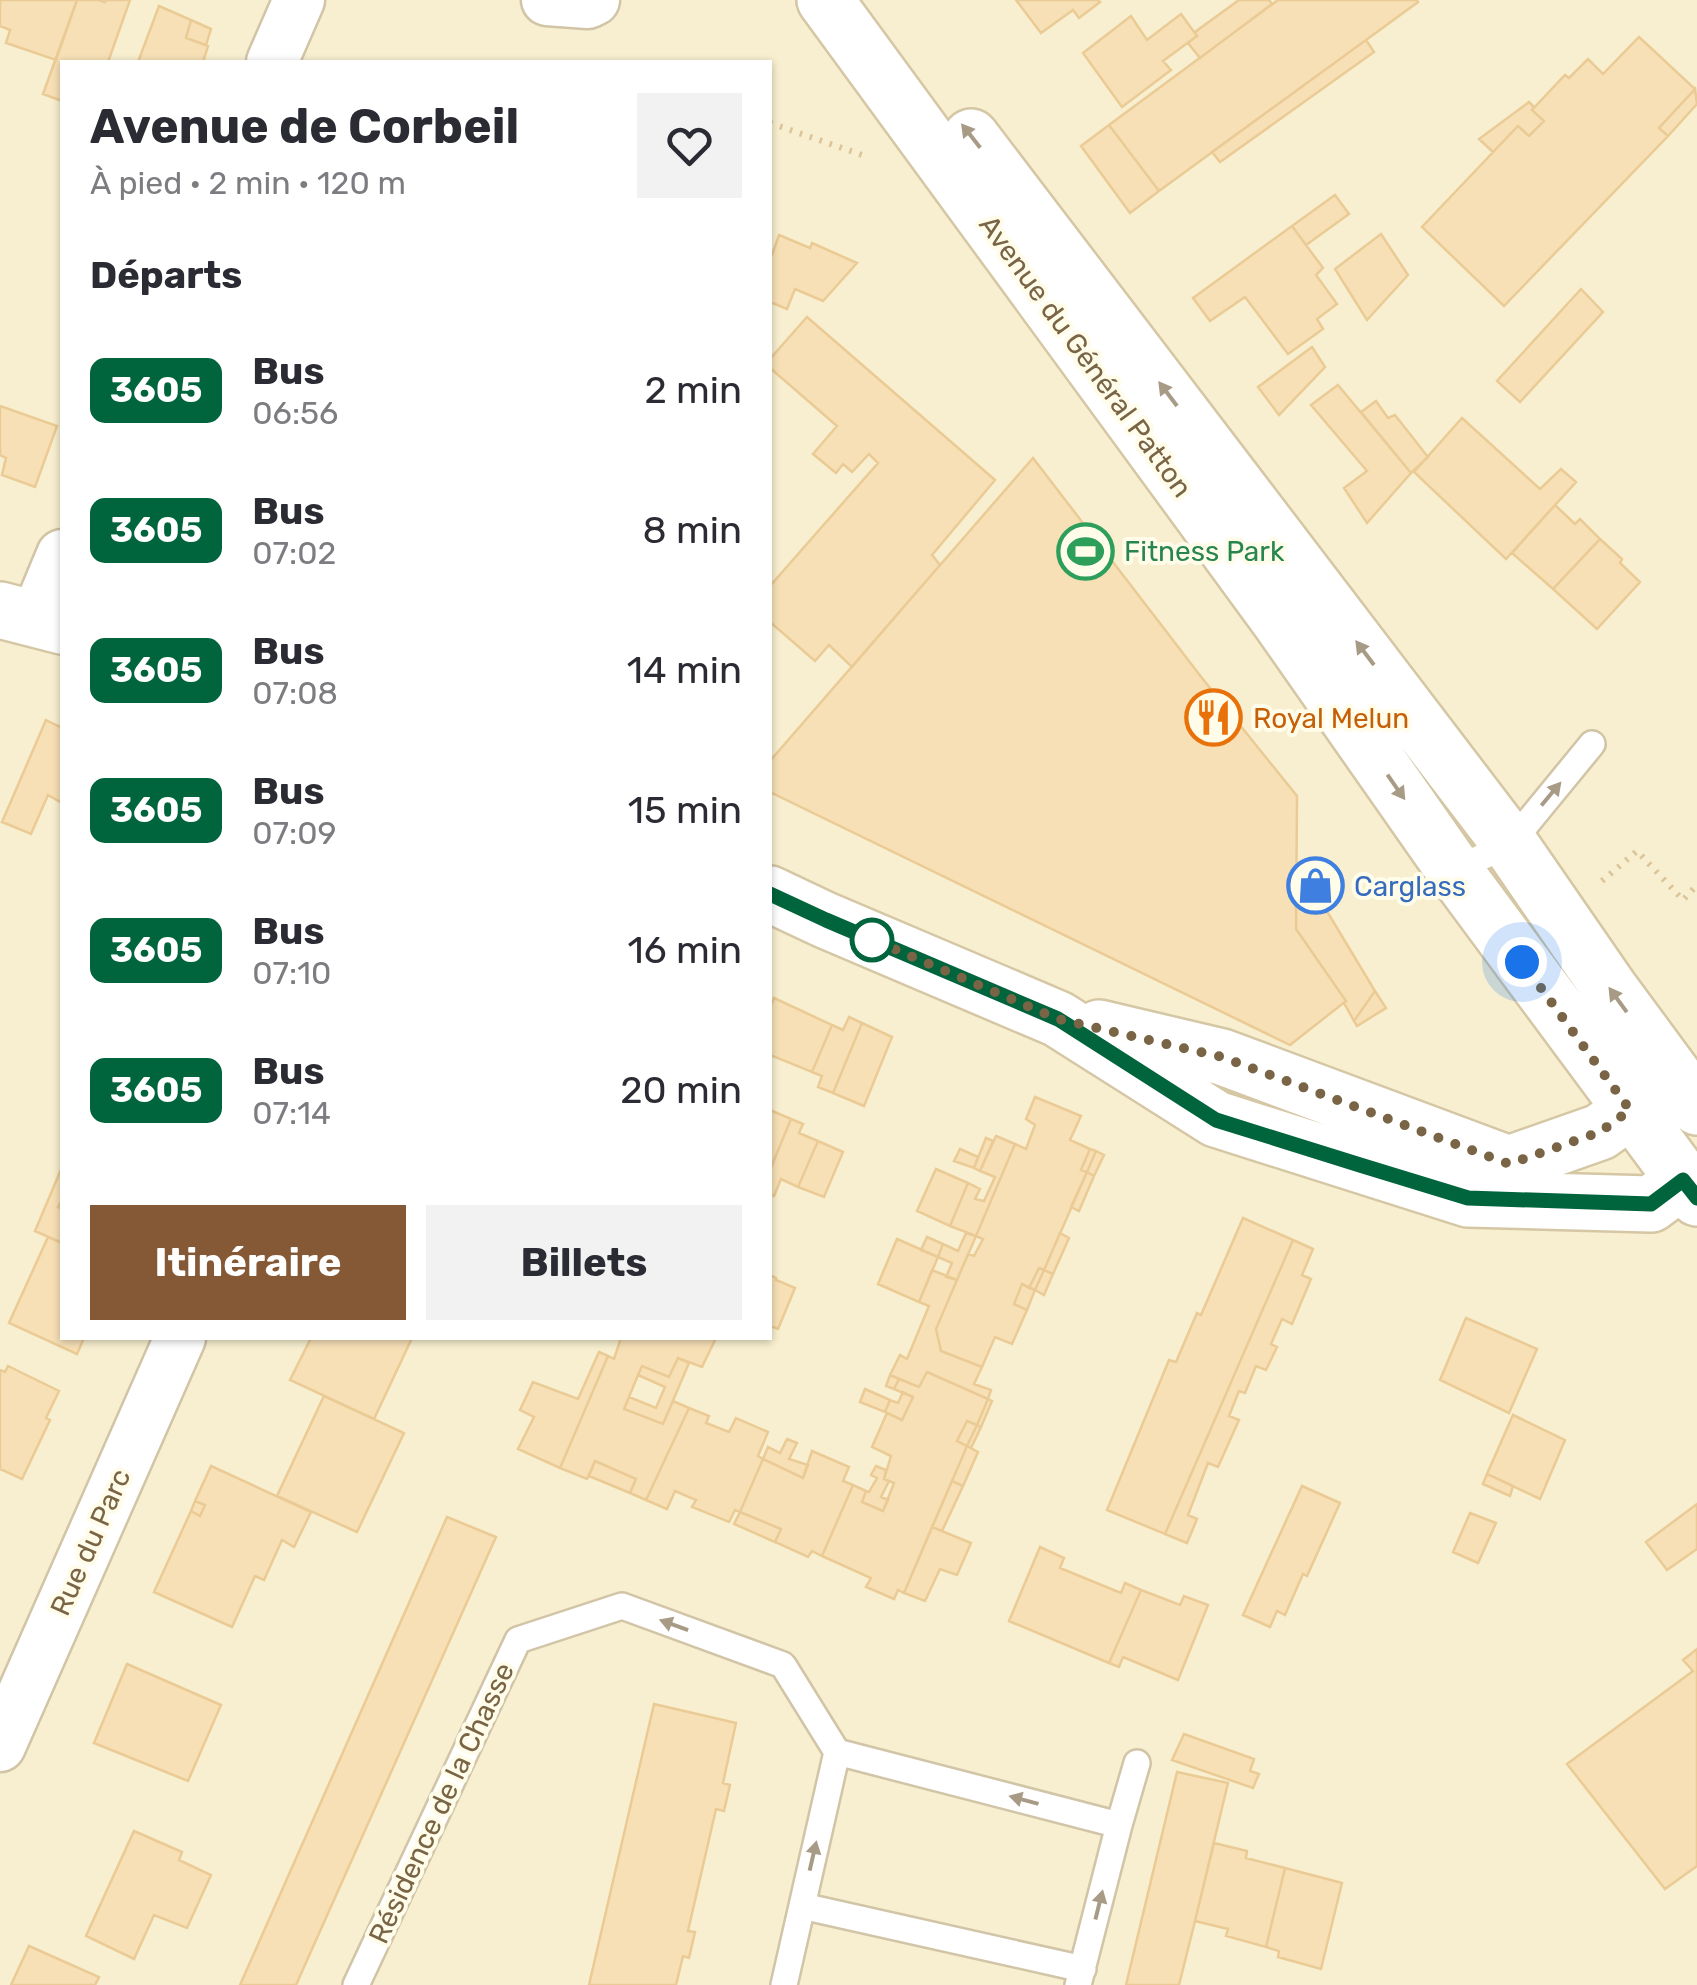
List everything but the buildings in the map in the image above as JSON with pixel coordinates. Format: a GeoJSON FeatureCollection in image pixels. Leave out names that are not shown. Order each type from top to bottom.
{"type":"FeatureCollection","features":[{"type":"Feature","properties":{"kind":"main road","name":"Avenue du Général Patton"},"geometry":{"type":"LineString","coordinates":[[825,0],[1279,620],[1454,870],[1690,1189]]}},
{"type":"Feature","properties":{"kind":"main road","name":"Avenue du Général Patton"},"geometry":{"type":"LineString","coordinates":[[866,0],[1510,844],[1610,989],[1690,1083]]}},
{"type":"Feature","properties":{"kind":"main road"},"geometry":{"type":"LineString","coordinates":[[772,895],[1058,1019],[1216,1120],[1468,1198],[1651,1204],[1690,1189]]}},
{"type":"Feature","properties":{"kind":"main road"},"geometry":{"type":"LineString","coordinates":[[1058,1019],[1222,1057],[1509,1164],[1600,1132],[1630,1110],[1690,1083]]}},
{"type":"Feature","properties":{"kind":"street"},"geometry":{"type":"LineString","coordinates":[[273,60],[299,0]]}},
{"type":"Feature","properties":{"kind":"street"},"geometry":{"type":"LineString","coordinates":[[548,0],[594,0]]}},
{"type":"Feature","properties":{"kind":"street"},"geometry":{"type":"LineString","coordinates":[[33,618],[60,560]]}},
{"type":"Feature","properties":{"kind":"street","name":"Rue du Parc"},"geometry":{"type":"LineString","coordinates":[[0,1746],[179,1340]]}},
{"type":"Feature","properties":{"kind":"lane"},"geometry":{"type":"LineString","coordinates":[[1454,870],[1510,844],[1592,744]]}},
{"type":"Feature","properties":{"kind":"lane","name":"Résidence de la Chasse"},"geometry":{"type":"LineString","coordinates":[[356,1985],[518,1640],[622,1606],[783,1665],[837,1752]]}},
{"type":"Feature","properties":{"kind":"lane"},"geometry":{"type":"LineString","coordinates":[[784,1985],[837,1752],[1119,1825]]}},
{"type":"Feature","properties":{"kind":"lane"},"geometry":{"type":"LineString","coordinates":[[802,1906],[1080,1977],[1137,1762]]}},
{"type":"Feature","properties":{"kind":"shaded area"},"geometry":{"type":"Polygon","coordinates":[[[0,0],[1697,0],[1697,1985],[0,1985],[0,0]]]}},
{"type":"Feature","properties":{"kind":"bus line","name":"3605"},"geometry":{"type":"LineString","coordinates":[[772,895],[1058,1019],[1216,1120],[1468,1198],[1651,1204],[1683,1180],[1697,1198]]}},
{"type":"Feature","properties":{"kind":"place","name":"Fitness Park"},"geometry":{"type":"Point","coordinates":[1085,551]}},
{"type":"Feature","properties":{"kind":"place","name":"Royal Melun"},"geometry":{"type":"Point","coordinates":[1214,718]}},
{"type":"Feature","properties":{"kind":"place","name":"Carglass"},"geometry":{"type":"Point","coordinates":[1315,886]}},
{"type":"Feature","properties":{"kind":"route"},"geometry":{"type":"LineString","coordinates":[[872,940],[859,934],[1058,1019],[1222,1057],[1509,1164],[1600,1132],[1630,1110],[1522,962]]}}]}
